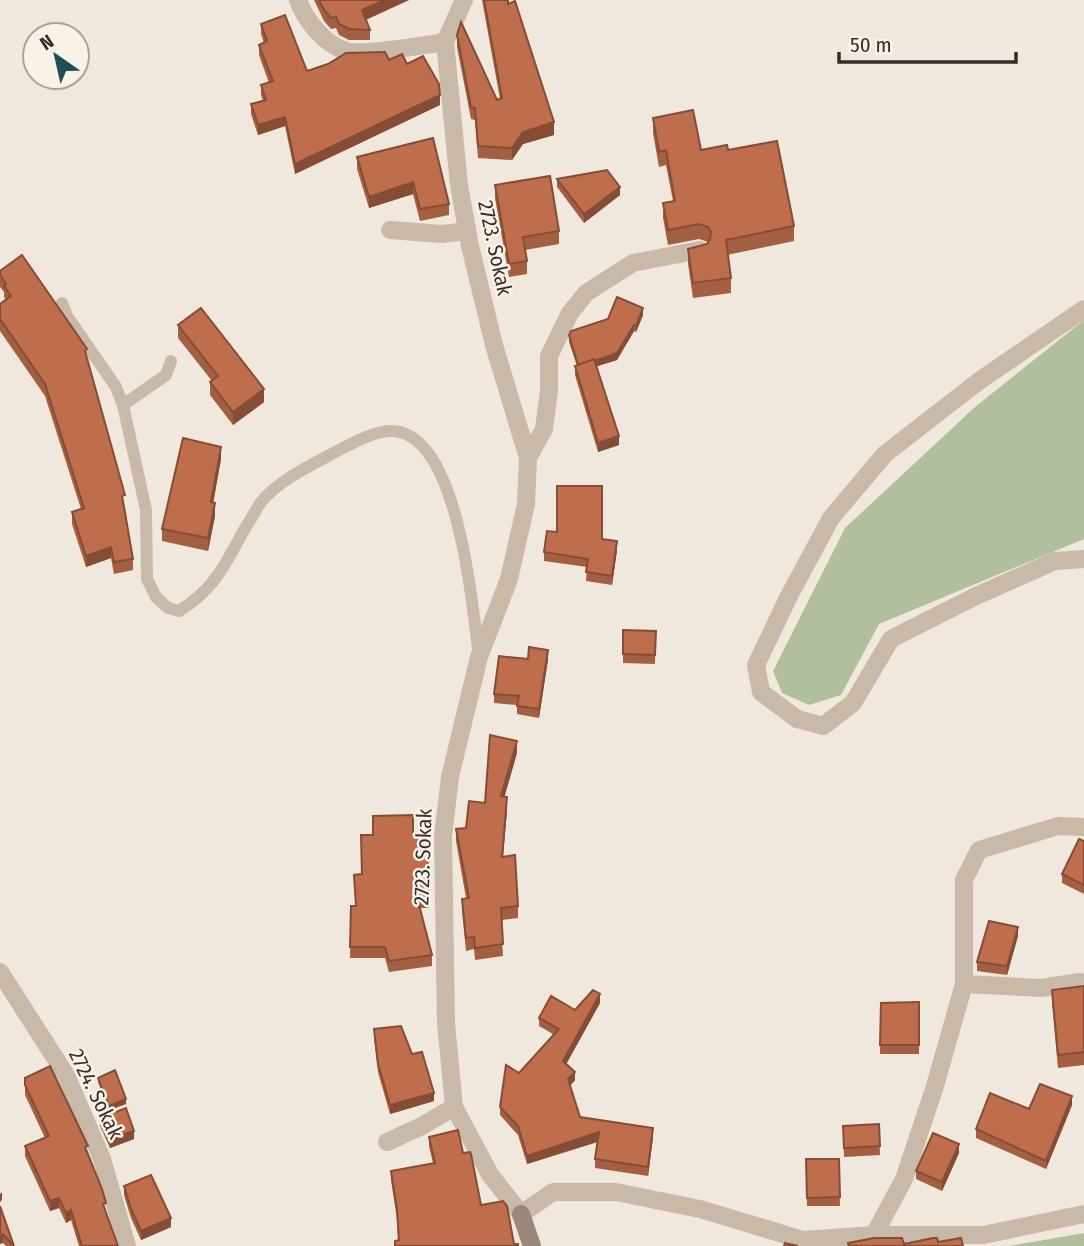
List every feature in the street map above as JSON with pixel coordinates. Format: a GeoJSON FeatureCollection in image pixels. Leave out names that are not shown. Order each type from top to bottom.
{"type":"FeatureCollection","features":[{"type":"Feature","properties":{"kind":"street"},"geometry":{"type":"LineString","coordinates":[[298,0],[301,10],[316,29],[333,45],[348,52],[445,42]]}},
{"type":"Feature","properties":{"kind":"street","name":"2723. Sokak"},"geometry":{"type":"LineString","coordinates":[[464,0],[445,42],[459,185],[494,345],[528,458],[526,504],[509,579],[479,657],[450,777],[443,836],[446,1024],[454,1108],[491,1176],[521,1214],[532,1246]]}},
{"type":"Feature","properties":{"kind":"street"},"geometry":{"type":"LineString","coordinates":[[390,230],[442,234],[467,231]]}},
{"type":"Feature","properties":{"kind":"street","name":"2723. Sokak"},"geometry":{"type":"LineString","coordinates":[[528,458],[544,429],[549,391],[549,356],[570,313],[586,293],[633,263],[700,250]]}},
{"type":"Feature","properties":{"kind":"street"},"geometry":{"type":"LineString","coordinates":[[1084,309],[979,381],[885,454],[831,517],[756,665],[761,692],[797,719],[823,726],[853,703],[891,639],[974,597],[1055,561],[1084,559]]}},
{"type":"Feature","properties":{"kind":"street"},"geometry":{"type":"LineString","coordinates":[[874,1236],[904,1179],[964,984],[964,880],[979,849],[1058,826],[1084,827]]}},
{"type":"Feature","properties":{"kind":"street","name":"2724. Sokak"},"geometry":{"type":"LineString","coordinates":[[0,972],[66,1075],[102,1159],[127,1246]]}},
{"type":"Feature","properties":{"kind":"street"},"geometry":{"type":"LineString","coordinates":[[964,984],[1041,988],[1080,982]]}},
{"type":"Feature","properties":{"kind":"street"},"geometry":{"type":"LineString","coordinates":[[387,1142],[454,1108]]}},
{"type":"Feature","properties":{"kind":"street"},"geometry":{"type":"LineString","coordinates":[[521,1214],[553,1192],[615,1192],[700,1209],[803,1240],[834,1242],[874,1236],[983,1240],[1084,1214]]}},
{"type":"Feature","properties":{"kind":"lane"},"geometry":{"type":"LineString","coordinates":[[62,303],[67,316],[116,387],[123,405],[146,510],[146,579],[156,597],[168,608],[179,611],[197,600],[212,584],[261,502],[281,485],[313,464],[374,435],[391,431],[417,441],[430,455],[451,497],[463,550],[479,657]]}},
{"type":"Feature","properties":{"kind":"lane"},"geometry":{"type":"LineString","coordinates":[[123,405],[166,375],[171,361]]}},
{"type":"Feature","properties":{"kind":"green space"},"geometry":{"type":"Polygon","coordinates":[[[1084,320],[1084,539],[879,624],[841,695],[809,705],[782,693],[773,671],[845,528],[975,407],[1084,320]]]}},
{"type":"Feature","properties":{"kind":"green space"},"geometry":{"type":"Polygon","coordinates":[[[1084,1233],[1084,1246],[1009,1246],[1084,1233]]]}},
{"type":"Feature","properties":{"kind":"building"},"geometry":{"type":"Polygon","coordinates":[[[319,0],[385,0],[362,10],[370,30],[349,29],[339,24],[336,17],[331,18],[324,10],[319,0]]]}},
{"type":"Feature","properties":{"kind":"building"},"geometry":{"type":"Polygon","coordinates":[[[484,0],[508,0],[508,4],[515,1],[554,122],[523,132],[512,148],[478,146],[475,108],[471,107],[457,35],[461,22],[497,100],[502,98],[484,0]]]}},
{"type":"Feature","properties":{"kind":"building"},"geometry":{"type":"Polygon","coordinates":[[[285,15],[307,71],[328,64],[346,53],[385,52],[389,60],[402,54],[407,64],[423,56],[439,84],[440,95],[295,164],[285,117],[258,125],[251,104],[266,100],[261,85],[273,81],[259,45],[267,41],[261,24],[285,15]]]}},
{"type":"Feature","properties":{"kind":"building"},"geometry":{"type":"Polygon","coordinates":[[[693,110],[701,150],[727,145],[728,150],[777,141],[794,226],[726,240],[731,278],[693,283],[688,249],[707,244],[711,232],[708,227],[699,224],[668,230],[663,203],[675,201],[666,150],[659,152],[653,118],[693,110]]]}},
{"type":"Feature","properties":{"kind":"building"},"geometry":{"type":"Polygon","coordinates":[[[433,138],[449,204],[420,209],[413,182],[369,197],[357,157],[433,138]]]}},
{"type":"Feature","properties":{"kind":"building"},"geometry":{"type":"Polygon","coordinates":[[[607,170],[620,187],[584,214],[557,179],[607,170]]]}},
{"type":"Feature","properties":{"kind":"building"},"geometry":{"type":"Polygon","coordinates":[[[550,176],[559,231],[523,237],[527,261],[509,264],[495,185],[550,176]]]}},
{"type":"Feature","properties":{"kind":"building"},"geometry":{"type":"Polygon","coordinates":[[[22,255],[87,349],[85,351],[125,495],[122,496],[133,559],[114,562],[111,547],[86,556],[72,512],[84,508],[45,384],[0,319],[0,304],[11,296],[4,286],[6,284],[0,271],[22,255]]]}},
{"type":"Feature","properties":{"kind":"building"},"geometry":{"type":"Polygon","coordinates":[[[617,297],[643,308],[636,326],[634,325],[617,353],[578,365],[569,335],[571,331],[608,319],[617,297]]]}},
{"type":"Feature","properties":{"kind":"building"},"geometry":{"type":"Polygon","coordinates":[[[201,308],[264,389],[233,412],[210,382],[218,376],[178,325],[201,308]]]}},
{"type":"Feature","properties":{"kind":"building"},"geometry":{"type":"Polygon","coordinates":[[[594,359],[619,436],[598,443],[575,366],[594,359]]]}},
{"type":"Feature","properties":{"kind":"building"},"geometry":{"type":"Polygon","coordinates":[[[183,438],[221,447],[211,502],[215,503],[208,538],[162,529],[183,438]]]}},
{"type":"Feature","properties":{"kind":"building"},"geometry":{"type":"Polygon","coordinates":[[[557,486],[602,486],[602,539],[617,541],[612,576],[586,572],[588,559],[544,552],[547,531],[557,532],[557,486]]]}},
{"type":"Feature","properties":{"kind":"building"},"geometry":{"type":"Polygon","coordinates":[[[623,630],[656,631],[655,655],[623,654],[623,630]]]}},
{"type":"Feature","properties":{"kind":"building"},"geometry":{"type":"Polygon","coordinates":[[[529,647],[548,650],[539,709],[517,706],[519,696],[494,694],[499,656],[528,659],[529,647]]]}},
{"type":"Feature","properties":{"kind":"building"},"geometry":{"type":"Polygon","coordinates":[[[490,735],[517,741],[501,796],[507,797],[502,857],[515,855],[518,906],[501,908],[503,944],[475,948],[474,937],[466,938],[462,899],[469,898],[456,829],[466,828],[469,801],[485,803],[490,735]]]}},
{"type":"Feature","properties":{"kind":"building"},"geometry":{"type":"Polygon","coordinates":[[[413,815],[413,833],[427,833],[429,897],[417,897],[432,955],[389,961],[385,947],[350,947],[351,906],[356,906],[354,875],[362,874],[361,835],[373,835],[373,816],[413,815]]]}},
{"type":"Feature","properties":{"kind":"building"},"geometry":{"type":"Polygon","coordinates":[[[1079,839],[1084,841],[1084,885],[1062,874],[1079,839]]]}},
{"type":"Feature","properties":{"kind":"building"},"geometry":{"type":"Polygon","coordinates":[[[989,921],[1018,927],[1007,966],[977,962],[989,921]]]}},
{"type":"Feature","properties":{"kind":"building"},"geometry":{"type":"Polygon","coordinates":[[[1084,986],[1084,1052],[1058,1055],[1052,990],[1084,986]]]}},
{"type":"Feature","properties":{"kind":"building"},"geometry":{"type":"Polygon","coordinates":[[[593,990],[600,994],[563,1061],[575,1072],[568,1079],[580,1117],[653,1128],[648,1167],[595,1159],[599,1132],[527,1156],[518,1126],[500,1107],[506,1065],[519,1073],[559,1029],[539,1018],[551,996],[575,1010],[593,990]]]}},
{"type":"Feature","properties":{"kind":"building"},"geometry":{"type":"Polygon","coordinates":[[[919,1002],[919,1045],[880,1045],[881,1003],[919,1002]]]}},
{"type":"Feature","properties":{"kind":"building"},"geometry":{"type":"Polygon","coordinates":[[[401,1026],[412,1054],[422,1052],[434,1093],[390,1105],[378,1064],[374,1029],[401,1026]]]}},
{"type":"Feature","properties":{"kind":"building"},"geometry":{"type":"Polygon","coordinates":[[[50,1066],[88,1146],[85,1147],[102,1189],[106,1203],[103,1204],[118,1246],[82,1246],[71,1210],[66,1213],[59,1198],[50,1201],[25,1146],[49,1136],[25,1085],[25,1078],[50,1066]]]}},
{"type":"Feature","properties":{"kind":"building"},"geometry":{"type":"Polygon","coordinates":[[[115,1070],[126,1099],[109,1106],[98,1078],[115,1070]]]}},
{"type":"Feature","properties":{"kind":"building"},"geometry":{"type":"Polygon","coordinates":[[[1040,1084],[1072,1096],[1046,1161],[976,1129],[990,1093],[1029,1109],[1040,1084]]]}},
{"type":"Feature","properties":{"kind":"building"},"geometry":{"type":"Polygon","coordinates":[[[126,1108],[134,1131],[110,1139],[100,1118],[126,1108]]]}},
{"type":"Feature","properties":{"kind":"building"},"geometry":{"type":"Polygon","coordinates":[[[879,1124],[880,1146],[844,1148],[843,1126],[879,1124]]]}},
{"type":"Feature","properties":{"kind":"building"},"geometry":{"type":"Polygon","coordinates":[[[458,1130],[463,1153],[471,1154],[481,1205],[503,1201],[507,1206],[514,1244],[518,1246],[395,1246],[395,1241],[399,1240],[391,1171],[435,1163],[429,1137],[458,1130]]]}},
{"type":"Feature","properties":{"kind":"building"},"geometry":{"type":"Polygon","coordinates":[[[933,1133],[959,1144],[942,1182],[916,1171],[933,1133]]]}},
{"type":"Feature","properties":{"kind":"building"},"geometry":{"type":"Polygon","coordinates":[[[806,1159],[839,1159],[840,1197],[807,1198],[806,1159]]]}},
{"type":"Feature","properties":{"kind":"building"},"geometry":{"type":"Polygon","coordinates":[[[151,1175],[171,1218],[141,1231],[124,1186],[151,1175]]]}},
{"type":"Feature","properties":{"kind":"building"},"geometry":{"type":"Polygon","coordinates":[[[0,1206],[14,1246],[3,1234],[0,1235],[0,1206]]]}},
{"type":"Feature","properties":{"kind":"building"},"geometry":{"type":"Polygon","coordinates":[[[874,1238],[902,1238],[904,1244],[933,1238],[937,1238],[938,1242],[961,1238],[963,1246],[849,1246],[848,1243],[874,1238]]]}}]}
